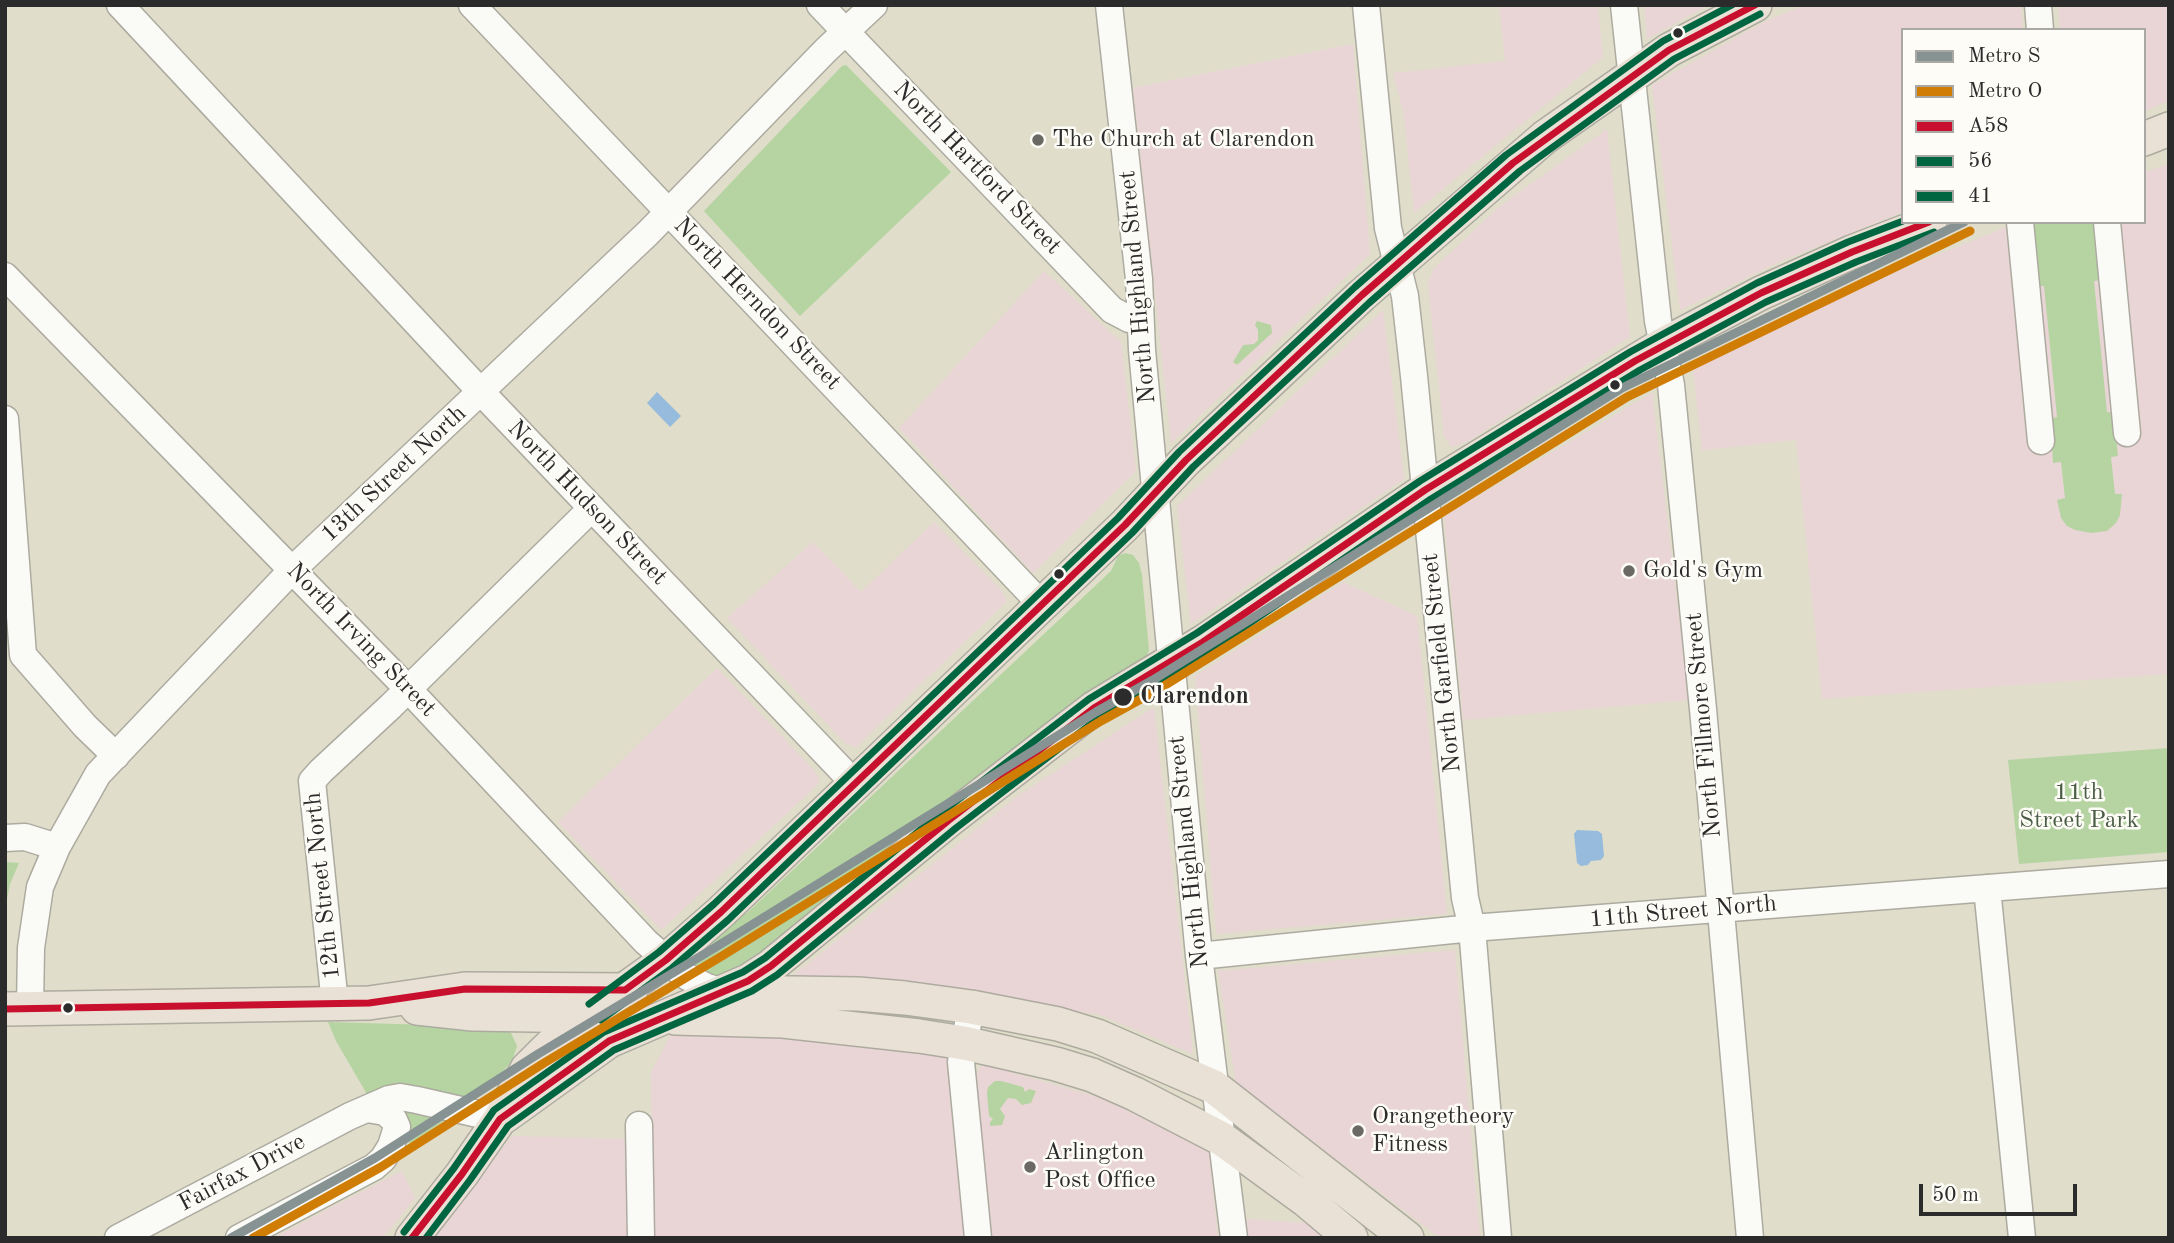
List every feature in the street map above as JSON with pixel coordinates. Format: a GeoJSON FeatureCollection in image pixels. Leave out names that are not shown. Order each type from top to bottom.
{"type":"FeatureCollection","features":[{"type":"Feature","properties":{"kind":"main road"},"geometry":{"type":"LineString","coordinates":[[412,1238],[462,1174],[500,1119],[527,1069],[565,1032],[666,960],[721,912],[1156,493],[1186,460],[1397,265],[1524,154],[1632,75],[1669,50],[1755,5]]}},
{"type":"Feature","properties":{"kind":"main road"},"geometry":{"type":"LineString","coordinates":[[2146,138],[2169,129]]}},
{"type":"Feature","properties":{"kind":"main road"},"geometry":{"type":"LineString","coordinates":[[500,1119],[609,1041],[748,981],[797,946],[949,820],[1094,708],[1172,662],[1425,490],[1662,345],[1761,293],[1852,252],[1925,224]]}},
{"type":"Feature","properties":{"kind":"main road"},"geometry":{"type":"LineString","coordinates":[[18,1008],[369,1003],[465,989],[858,994],[971,1007],[1058,1024],[1097,1036],[1214,1087],[1407,1238]]}},
{"type":"Feature","properties":{"kind":"main road"},"geometry":{"type":"LineString","coordinates":[[369,1003],[473,1014],[742,1019],[839,1026],[964,1043],[1056,1064],[1092,1075],[1135,1094],[1222,1139],[1307,1201],[1351,1238]]}},
{"type":"Feature","properties":{"kind":"street","name":"North Hudson Street"},"geometry":{"type":"LineString","coordinates":[[120,5],[482,393],[855,784]]}},
{"type":"Feature","properties":{"kind":"street","name":"North Herndon Street"},"geometry":{"type":"LineString","coordinates":[[472,5],[1041,604]]}},
{"type":"Feature","properties":{"kind":"street","name":"North Hartford Street"},"geometry":{"type":"LineString","coordinates":[[820,5],[1112,310],[1129,319],[1140,321]]}},
{"type":"Feature","properties":{"kind":"street","name":"13th Street North"},"geometry":{"type":"LineString","coordinates":[[18,1008],[40,887],[57,848],[98,775],[293,569],[482,393],[669,212],[845,31],[874,5]]}},
{"type":"Feature","properties":{"kind":"street","name":"North Highland Street"},"geometry":{"type":"LineString","coordinates":[[1109,5],[1137,265],[1199,956],[1234,1238]]}},
{"type":"Feature","properties":{"kind":"street","name":"North Garfield Street"},"geometry":{"type":"LineString","coordinates":[[1366,5],[1388,228],[1408,323],[1465,898],[1472,928],[1498,1238]]}},
{"type":"Feature","properties":{"kind":"street","name":"North Fillmore Street"},"geometry":{"type":"LineString","coordinates":[[1624,5],[1662,345],[1671,385],[1750,1238]]}},
{"type":"Feature","properties":{"kind":"street"},"geometry":{"type":"LineString","coordinates":[[2038,5],[2040,28]]}},
{"type":"Feature","properties":{"kind":"street"},"geometry":{"type":"LineString","coordinates":[[2020,224],[2041,441]]}},
{"type":"Feature","properties":{"kind":"street"},"geometry":{"type":"LineString","coordinates":[[2107,224],[2127,433]]}},
{"type":"Feature","properties":{"kind":"street","name":"North Irving Street"},"geometry":{"type":"LineString","coordinates":[[5,276],[293,569],[499,787],[547,833],[637,932],[666,960],[695,982],[723,992]]}},
{"type":"Feature","properties":{"kind":"street"},"geometry":{"type":"LineString","coordinates":[[5,419],[10,544],[23,655],[85,726],[116,756]]}},
{"type":"Feature","properties":{"kind":"street","name":"12th Street North"},"geometry":{"type":"LineString","coordinates":[[335,1004],[312,781],[592,508]]}},
{"type":"Feature","properties":{"kind":"street"},"geometry":{"type":"LineString","coordinates":[[5,838],[25,837],[57,848]]}},
{"type":"Feature","properties":{"kind":"street","name":"11th Street North"},"geometry":{"type":"LineString","coordinates":[[1199,956],[1472,928],[2169,874]]}},
{"type":"Feature","properties":{"kind":"street"},"geometry":{"type":"LineString","coordinates":[[1987,888],[2022,1238]]}},
{"type":"Feature","properties":{"kind":"street"},"geometry":{"type":"LineString","coordinates":[[971,1007],[961,1062],[978,1238]]}},
{"type":"Feature","properties":{"kind":"street","name":"Fairfax Drive"},"geometry":{"type":"LineString","coordinates":[[118,1238],[389,1099],[400,1097],[500,1119]]}},
{"type":"Feature","properties":{"kind":"street"},"geometry":{"type":"LineString","coordinates":[[239,1238],[374,1167],[383,1159],[391,1146],[397,1127],[394,1119],[385,1112],[367,1109]]}},
{"type":"Feature","properties":{"kind":"street"},"geometry":{"type":"LineString","coordinates":[[639,1125],[641,1238]]}},
{"type":"Feature","properties":{"kind":"shaded area"},"geometry":{"type":"Polygon","coordinates":[[[1499,5],[1598,5],[1603,57],[1414,213],[1404,115],[1393,73],[1505,61],[1499,5]]]}},
{"type":"Feature","properties":{"kind":"shaded area"},"geometry":{"type":"Polygon","coordinates":[[[1644,5],[1709,5],[1647,39],[1644,5]]]}},
{"type":"Feature","properties":{"kind":"shaded area"},"geometry":{"type":"Polygon","coordinates":[[[1805,5],[2021,5],[2023,28],[1901,28],[1901,213],[1779,262],[1680,310],[1652,85],[1766,21],[1805,5]]]}},
{"type":"Feature","properties":{"kind":"shaded area"},"geometry":{"type":"Polygon","coordinates":[[[2058,5],[2169,5],[2169,101],[2146,110],[2146,28],[2060,28],[2058,5]]]}},
{"type":"Feature","properties":{"kind":"shaded area"},"geometry":{"type":"Polygon","coordinates":[[[1353,44],[1370,254],[1171,443],[1133,88],[1353,44]]]}},
{"type":"Feature","properties":{"kind":"shaded area"},"geometry":{"type":"Polygon","coordinates":[[[1607,129],[1630,337],[1465,443],[1451,447],[1444,436],[1428,283],[1434,268],[1499,207],[1607,129]]]}},
{"type":"Feature","properties":{"kind":"shaded area"},"geometry":{"type":"Polygon","coordinates":[[[2169,163],[2169,674],[1822,699],[1796,440],[1702,450],[1693,369],[1894,272],[2015,224],[2146,224],[2146,172],[2169,163]]]}},
{"type":"Feature","properties":{"kind":"shaded area"},"geometry":{"type":"Polygon","coordinates":[[[1044,271],[1121,342],[1136,471],[1033,573],[899,428],[1044,271]]]}},
{"type":"Feature","properties":{"kind":"shaded area"},"geometry":{"type":"Polygon","coordinates":[[[1383,310],[1404,479],[1191,624],[1177,506],[1383,310]]]}},
{"type":"Feature","properties":{"kind":"shaded area"},"geometry":{"type":"Polygon","coordinates":[[[1652,393],[1689,700],[1463,720],[1444,516],[1652,393]]]}},
{"type":"Feature","properties":{"kind":"shaded area"},"geometry":{"type":"Polygon","coordinates":[[[934,522],[1003,592],[1006,602],[856,747],[845,743],[727,618],[813,542],[861,592],[934,522]]]}},
{"type":"Feature","properties":{"kind":"shaded area"},"geometry":{"type":"Polygon","coordinates":[[[1343,582],[1417,616],[1447,914],[1216,934],[1195,676],[1343,582]]]}},
{"type":"Feature","properties":{"kind":"shaded area"},"geometry":{"type":"Polygon","coordinates":[[[717,668],[820,779],[814,788],[661,930],[558,822],[717,668]]]}},
{"type":"Feature","properties":{"kind":"shaded area"},"geometry":{"type":"Polygon","coordinates":[[[1154,707],[1193,1054],[1100,1015],[916,983],[794,975],[1019,795],[1154,707]]]}},
{"type":"Feature","properties":{"kind":"shaded area"},"geometry":{"type":"Polygon","coordinates":[[[1455,950],[1480,1238],[1440,1238],[1236,1083],[1218,971],[1455,950]]]}},
{"type":"Feature","properties":{"kind":"shaded area"},"geometry":{"type":"Polygon","coordinates":[[[672,1032],[911,1046],[951,1059],[971,1238],[653,1238],[651,1072],[672,1032]]]}},
{"type":"Feature","properties":{"kind":"shaded area"},"geometry":{"type":"Polygon","coordinates":[[[982,1064],[1105,1099],[1209,1152],[1218,1238],[990,1238],[973,1080],[982,1064]]]}},
{"type":"Feature","properties":{"kind":"shaded area"},"geometry":{"type":"Polygon","coordinates":[[[512,1136],[625,1139],[627,1238],[431,1238],[512,1136]]]}},
{"type":"Feature","properties":{"kind":"shaded area"},"geometry":{"type":"Polygon","coordinates":[[[402,1171],[415,1198],[383,1238],[273,1238],[402,1171]]]}},
{"type":"Feature","properties":{"kind":"shaded area"},"geometry":{"type":"Polygon","coordinates":[[[1246,1219],[1307,1223],[1325,1238],[1248,1238],[1246,1219]]]}},
{"type":"Feature","properties":{"kind":"green space"},"geometry":{"type":"Polygon","coordinates":[[[846,65],[951,172],[800,316],[704,211],[842,66],[846,65]]]}},
{"type":"Feature","properties":{"kind":"green space"},"geometry":{"type":"Polygon","coordinates":[[[2031,224],[2095,224],[2102,280],[2094,281],[2107,412],[2114,413],[2118,456],[2111,457],[2115,494],[2122,494],[2120,515],[2107,531],[2091,533],[2075,530],[2067,526],[2061,518],[2057,500],[2065,498],[2061,462],[2053,463],[2050,419],[2057,417],[2044,286],[2036,286],[2031,224]]]}},
{"type":"Feature","properties":{"kind":"green space"},"geometry":{"type":"Polygon","coordinates":[[[1257,321],[1271,325],[1272,333],[1237,365],[1233,362],[1243,345],[1254,344],[1258,340],[1255,325],[1257,321]]]}},
{"type":"Feature","properties":{"kind":"green space"},"geometry":{"type":"Polygon","coordinates":[[[1125,553],[1133,555],[1139,563],[1142,575],[1149,650],[1145,661],[1138,666],[1129,667],[1082,697],[782,946],[723,975],[710,976],[694,971],[691,958],[736,915],[747,913],[1111,571],[1118,556],[1125,553]]]}},
{"type":"Feature","properties":{"kind":"green space","name":"11th Street Park"},"geometry":{"type":"Polygon","coordinates":[[[2169,748],[2169,852],[2019,864],[2008,760],[2169,748]]]}},
{"type":"Feature","properties":{"kind":"green space"},"geometry":{"type":"Polygon","coordinates":[[[5,862],[19,863],[10,884],[5,908],[5,862]]]}},
{"type":"Feature","properties":{"kind":"green space"},"geometry":{"type":"Polygon","coordinates":[[[328,1022],[502,1027],[511,1033],[517,1046],[512,1061],[484,1093],[473,1099],[368,1096],[328,1022]]]}},
{"type":"Feature","properties":{"kind":"green space"},"geometry":{"type":"Polygon","coordinates":[[[995,1081],[1023,1087],[1025,1092],[1029,1089],[1036,1091],[1031,1103],[1022,1105],[1016,1099],[1008,1098],[1000,1109],[1005,1116],[1002,1125],[990,1126],[993,1119],[989,1116],[987,1093],[988,1087],[995,1081]]]}},
{"type":"Feature","properties":{"kind":"green space"},"geometry":{"type":"Polygon","coordinates":[[[397,1110],[447,1116],[444,1121],[411,1143],[405,1142],[397,1110]]]}},
{"type":"Feature","properties":{"kind":"water"},"geometry":{"type":"Polygon","coordinates":[[[657,392],[681,416],[670,427],[647,403],[657,392]]]}},
{"type":"Feature","properties":{"kind":"water"},"geometry":{"type":"Polygon","coordinates":[[[1577,830],[1598,831],[1602,834],[1604,856],[1601,860],[1581,866],[1577,863],[1574,834],[1577,830]]]}},
{"type":"Feature","properties":{"kind":"metro line","name":"S"},"geometry":{"type":"LineString","coordinates":[[231,1238],[375,1158],[538,1054],[1096,712],[1153,680],[1622,388],[1960,224]]}},
{"type":"Feature","properties":{"kind":"metro line","name":"O"},"geometry":{"type":"LineString","coordinates":[[253,1238],[381,1167],[544,1063],[1101,721],[1159,689],[1627,397],[1970,231]]}},
{"type":"Feature","properties":{"kind":"transit line","name":"41"},"geometry":{"type":"LineString","coordinates":[[589,1004],[659,952],[714,904],[1118,518],[1179,452],[1355,287],[1506,155],[1663,41],[1732,5]]}},
{"type":"Feature","properties":{"kind":"transit line","name":"A58"},"geometry":{"type":"LineString","coordinates":[[5,1009],[369,1003],[465,989],[625,990],[666,960],[721,912],[1125,525],[1186,460],[1362,295],[1513,163],[1669,50],[1755,5]]}},
{"type":"Feature","properties":{"kind":"transit line","name":"56"},"geometry":{"type":"LineString","coordinates":[[601,1020],[672,968],[728,920],[1132,533],[1193,467],[1369,303],[1520,171],[1674,59],[1760,14]]}},
{"type":"Feature","properties":{"kind":"transit line","name":"41"},"geometry":{"type":"LineString","coordinates":[[404,1232],[454,1168],[494,1110],[604,1032],[743,972],[765,958],[942,812],[1089,699],[1197,633],[1420,481],[1630,352],[1757,283],[1848,242],[1901,222]]}},
{"type":"Feature","properties":{"kind":"transit line","name":"A58"},"geometry":{"type":"LineString","coordinates":[[412,1238],[462,1174],[500,1119],[609,1041],[748,981],[771,966],[949,820],[1094,708],[1203,642],[1425,490],[1635,361],[1761,293],[1852,252],[1924,224]]}},
{"type":"Feature","properties":{"kind":"transit line","name":"56"},"geometry":{"type":"LineString","coordinates":[[426,1238],[508,1126],[614,1050],[752,991],[777,975],[956,828],[1100,717],[1209,651],[1431,499],[1640,370],[1766,302],[1856,262],[1934,232]]}},
{"type":"Feature","properties":{"kind":"place","name":"The Church at Clarendon"},"geometry":{"type":"Point","coordinates":[1038,140]}},
{"type":"Feature","properties":{"kind":"place","name":"Gold's Gym"},"geometry":{"type":"Point","coordinates":[1629,571]}},
{"type":"Feature","properties":{"kind":"place","name":"Clarendon"},"geometry":{"type":"Point","coordinates":[1123,697]}},
{"type":"Feature","properties":{"kind":"place","name":"Orangetheory Fitness"},"geometry":{"type":"Point","coordinates":[1358,1131]}},
{"type":"Feature","properties":{"kind":"place","name":"Arlington Post Office"},"geometry":{"type":"Point","coordinates":[1030,1167]}}]}
